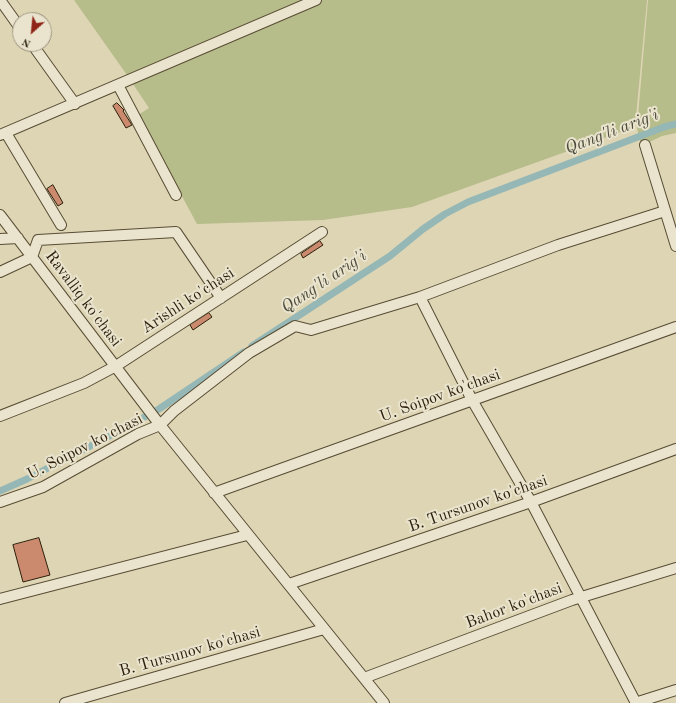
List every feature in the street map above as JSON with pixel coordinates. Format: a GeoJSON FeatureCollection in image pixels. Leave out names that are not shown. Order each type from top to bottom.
{"type":"FeatureCollection","features":[{"type":"Feature","properties":{"kind":"street"},"geometry":{"type":"LineString","coordinates":[[0,0],[12,17]]}},
{"type":"Feature","properties":{"kind":"street"},"geometry":{"type":"LineString","coordinates":[[61,225],[3,134],[316,0]]}},
{"type":"Feature","properties":{"kind":"street"},"geometry":{"type":"LineString","coordinates":[[38,52],[75,104]]}},
{"type":"Feature","properties":{"kind":"street"},"geometry":{"type":"LineString","coordinates":[[118,85],[176,195]]}},
{"type":"Feature","properties":{"kind":"street"},"geometry":{"type":"LineString","coordinates":[[644,144],[676,246]]}},
{"type":"Feature","properties":{"kind":"street"},"geometry":{"type":"LineString","coordinates":[[159,424],[249,353],[294,326],[311,330],[420,297],[558,245],[665,211]]}},
{"type":"Feature","properties":{"kind":"street","name":"Ravalliq ko'chasi"},"geometry":{"type":"LineString","coordinates":[[0,215],[159,424],[384,703]]}},
{"type":"Feature","properties":{"kind":"street"},"geometry":{"type":"LineString","coordinates":[[0,272],[32,257],[38,240],[176,232],[221,298]]}},
{"type":"Feature","properties":{"kind":"street","name":"Arishli ko'chasi"},"geometry":{"type":"LineString","coordinates":[[0,416],[84,383],[116,366],[322,232]]}},
{"type":"Feature","properties":{"kind":"street"},"geometry":{"type":"LineString","coordinates":[[0,239],[18,238]]}},
{"type":"Feature","properties":{"kind":"street"},"geometry":{"type":"LineString","coordinates":[[420,297],[472,400],[531,502],[636,703],[676,690]]}},
{"type":"Feature","properties":{"kind":"street","name":"U. Soipov ko'chasi"},"geometry":{"type":"LineString","coordinates":[[214,492],[676,327]]}},
{"type":"Feature","properties":{"kind":"street","name":"U. Soipov ko'chasi"},"geometry":{"type":"LineString","coordinates":[[0,502],[43,487],[138,434],[159,424]]}},
{"type":"Feature","properties":{"kind":"street","name":"B. Tursunov ko'chasi"},"geometry":{"type":"LineString","coordinates":[[289,584],[531,502],[676,450]]}},
{"type":"Feature","properties":{"kind":"street"},"geometry":{"type":"LineString","coordinates":[[0,599],[247,535]]}},
{"type":"Feature","properties":{"kind":"street","name":"Bahor ko'chasi"},"geometry":{"type":"LineString","coordinates":[[364,678],[580,597],[676,568]]}},
{"type":"Feature","properties":{"kind":"street","name":"B. Tursunov ko'chasi"},"geometry":{"type":"LineString","coordinates":[[65,703],[324,629]]}},
{"type":"Feature","properties":{"kind":"green space"},"geometry":{"type":"Polygon","coordinates":[[[74,0],[647,0],[635,127],[412,207],[323,220],[197,224],[138,115],[149,108],[74,0]]]}},
{"type":"Feature","properties":{"kind":"green space"},"geometry":{"type":"Polygon","coordinates":[[[648,0],[676,0],[676,133],[662,136],[641,146],[637,128],[648,0]]]}},
{"type":"Feature","properties":{"kind":"building"},"geometry":{"type":"Polygon","coordinates":[[[117,103],[124,110],[123,111],[132,125],[126,128],[113,106],[117,103]]]}},
{"type":"Feature","properties":{"kind":"building"},"geometry":{"type":"Polygon","coordinates":[[[53,185],[63,203],[58,206],[47,189],[53,185]]]}},
{"type":"Feature","properties":{"kind":"building"},"geometry":{"type":"Polygon","coordinates":[[[320,241],[323,245],[303,258],[301,254],[320,241]]]}},
{"type":"Feature","properties":{"kind":"building"},"geometry":{"type":"Polygon","coordinates":[[[209,313],[212,317],[193,330],[190,325],[209,313]]]}},
{"type":"Feature","properties":{"kind":"building"},"geometry":{"type":"Polygon","coordinates":[[[39,538],[50,575],[23,582],[13,545],[39,538]]]}},
{"type":"Feature","properties":{"kind":"waterway","name":"Qang'li arig'i"},"geometry":{"type":"LineString","coordinates":[[252,346],[390,256],[423,229],[445,214],[468,202],[664,127],[676,124]]}},
{"type":"Feature","properties":{"kind":"waterway","name":"Qang'li arig'i"},"geometry":{"type":"LineString","coordinates":[[0,491],[27,479],[159,409],[244,352]]}}]}
